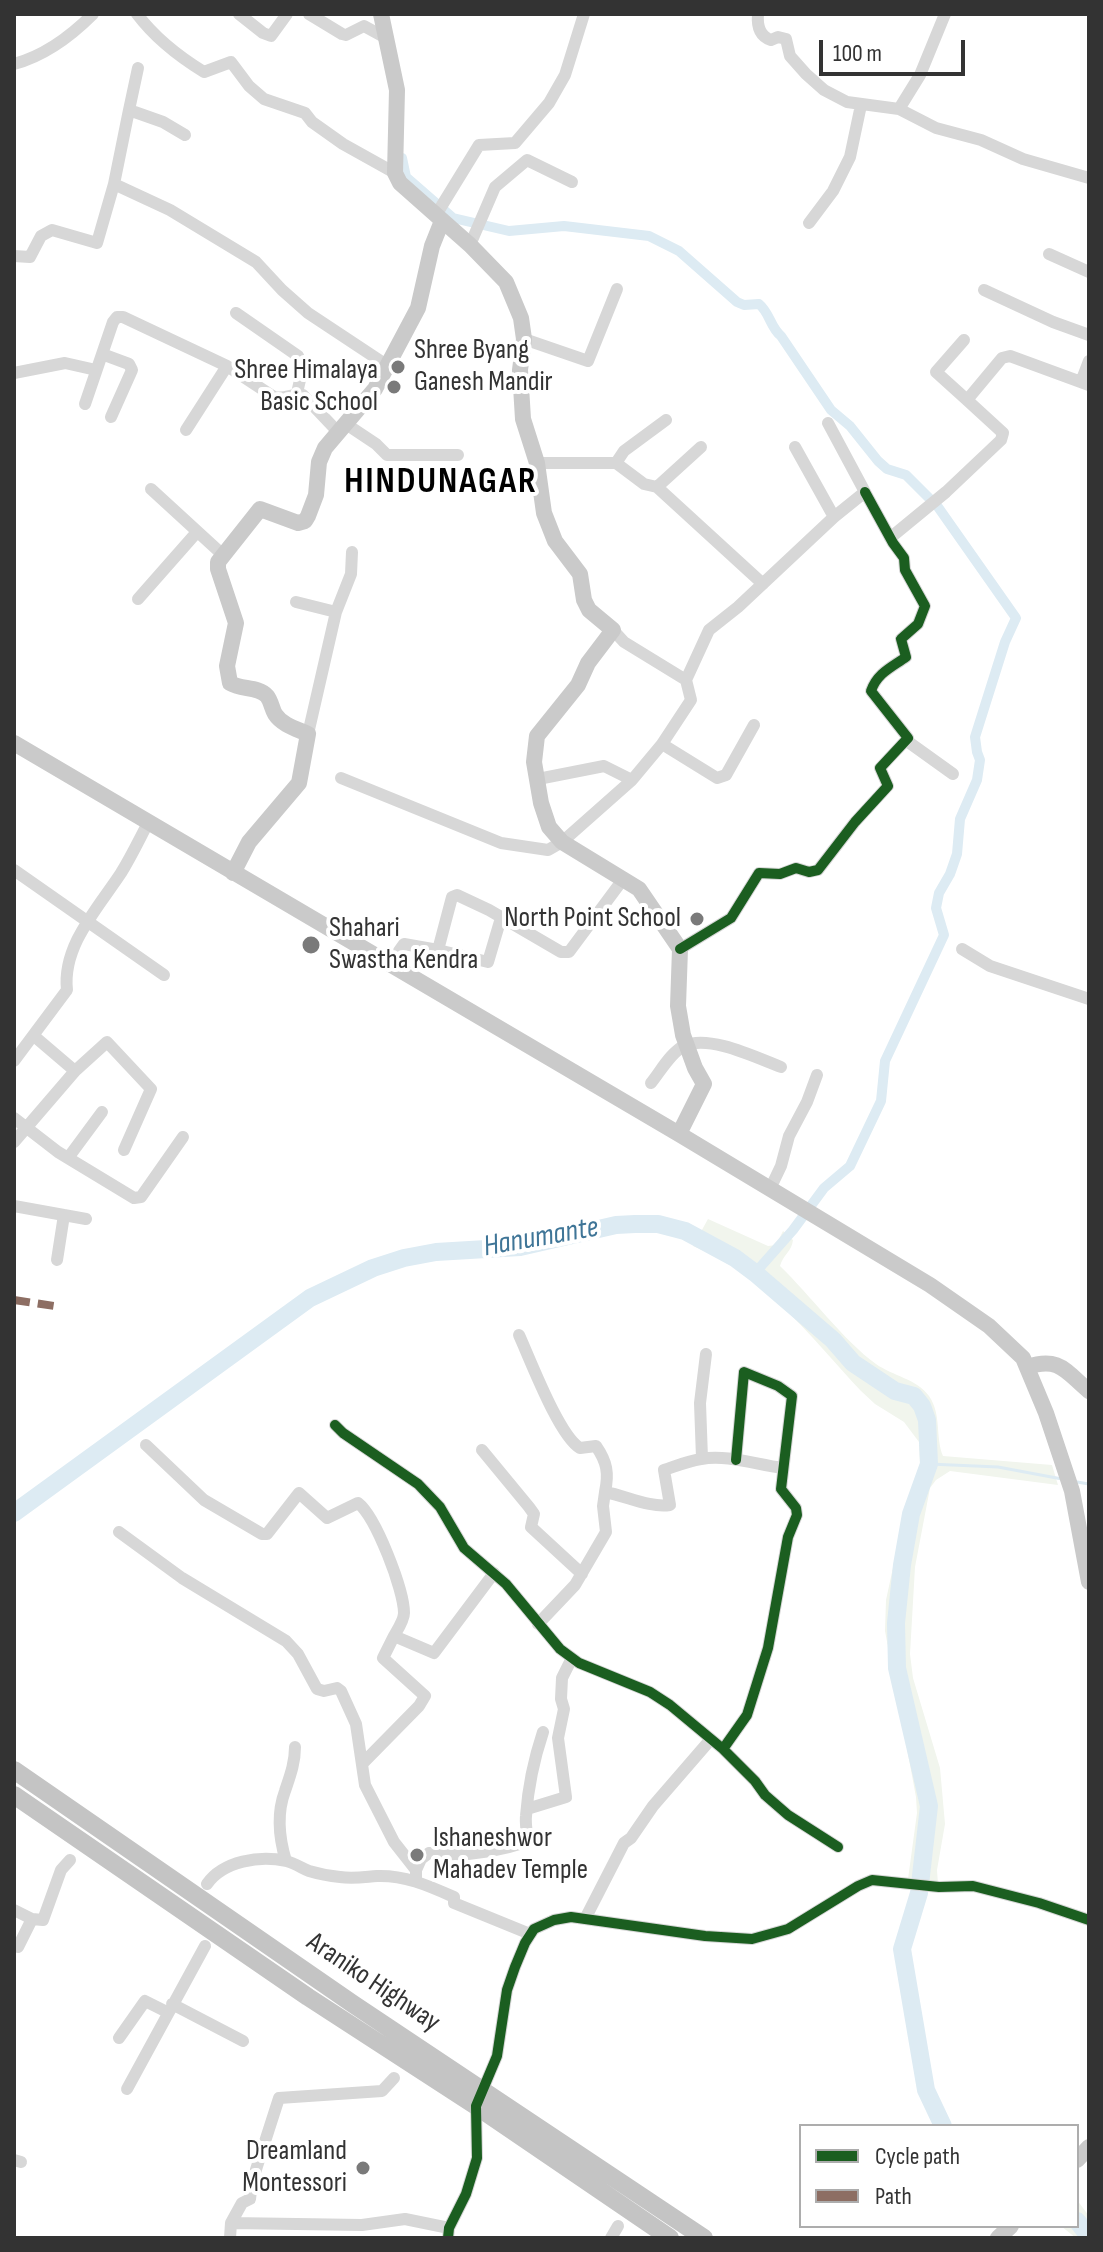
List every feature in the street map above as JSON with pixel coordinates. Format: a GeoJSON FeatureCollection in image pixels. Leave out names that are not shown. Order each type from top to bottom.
{"type":"FeatureCollection","features":[{"type":"Feature","properties":{"kind":"highway","name":"Araniko Highway"},"geometry":{"type":"LineString","coordinates":[[14,1770],[479,2098],[670,2238]]}},
{"type":"Feature","properties":{"kind":"highway","name":"Araniko Highway"},"geometry":{"type":"LineString","coordinates":[[14,1795],[308,1997],[479,2098],[704,2238]]}},
{"type":"Feature","properties":{"kind":"main road"},"geometry":{"type":"LineString","coordinates":[[381,14],[397,90],[395,173],[400,183],[440,213],[476,233],[506,282],[521,318],[524,339],[520,370],[523,419],[537,463],[544,513],[551,533],[580,574],[584,600],[589,610],[613,630],[588,663],[578,685],[537,736],[534,762],[549,827],[562,842],[639,889],[680,949],[678,1006],[686,1045],[704,1087],[679,1134]]}},
{"type":"Feature","properties":{"kind":"main road"},"geometry":{"type":"LineString","coordinates":[[233,873],[249,842],[299,783],[308,734],[285,724],[276,715],[268,697],[261,692],[235,687],[230,683],[227,666],[236,623],[218,569],[223,555],[260,509],[298,523],[305,521],[316,495],[319,462],[325,448],[375,389],[418,308],[440,213]]}},
{"type":"Feature","properties":{"kind":"main road"},"geometry":{"type":"LineString","coordinates":[[14,743],[679,1134],[953,1300],[1016,1350],[1027,1367],[1084,1523],[1089,1582]]}},
{"type":"Feature","properties":{"kind":"main road"},"geometry":{"type":"LineString","coordinates":[[1027,1367],[1047,1362],[1058,1365],[1089,1391]]}},
{"type":"Feature","properties":{"kind":"street"},"geometry":{"type":"LineString","coordinates":[[14,64],[46,51],[93,14]]}},
{"type":"Feature","properties":{"kind":"street"},"geometry":{"type":"LineString","coordinates":[[137,14],[169,49],[204,72],[231,62],[249,86],[264,99],[305,113],[312,122],[343,144],[395,173]]}},
{"type":"Feature","properties":{"kind":"street"},"geometry":{"type":"LineString","coordinates":[[239,14],[271,36],[287,14]]}},
{"type":"Feature","properties":{"kind":"street"},"geometry":{"type":"LineString","coordinates":[[309,14],[342,34],[364,26],[386,38]]}},
{"type":"Feature","properties":{"kind":"street"},"geometry":{"type":"LineString","coordinates":[[440,213],[479,145],[515,143],[549,103],[565,75],[584,14]]}},
{"type":"Feature","properties":{"kind":"street"},"geometry":{"type":"LineString","coordinates":[[758,14],[757,21],[763,36],[771,40],[778,37],[786,39],[793,61],[833,95],[847,102],[899,109],[936,128],[981,140],[1023,159],[1089,178]]}},
{"type":"Feature","properties":{"kind":"street"},"geometry":{"type":"LineString","coordinates":[[899,109],[920,75],[945,14]]}},
{"type":"Feature","properties":{"kind":"street"},"geometry":{"type":"LineString","coordinates":[[14,256],[30,257],[41,236],[52,230],[97,243],[114,184],[138,68]]}},
{"type":"Feature","properties":{"kind":"street"},"geometry":{"type":"LineString","coordinates":[[809,223],[833,191],[850,157],[861,105]]}},
{"type":"Feature","properties":{"kind":"street"},"geometry":{"type":"LineString","coordinates":[[129,110],[163,122],[185,135]]}},
{"type":"Feature","properties":{"kind":"street"},"geometry":{"type":"LineString","coordinates":[[476,233],[495,187],[527,160],[572,182]]}},
{"type":"Feature","properties":{"kind":"street"},"geometry":{"type":"LineString","coordinates":[[114,184],[170,210],[256,262],[308,313],[388,366]]}},
{"type":"Feature","properties":{"kind":"street"},"geometry":{"type":"LineString","coordinates":[[1049,254],[1089,272]]}},
{"type":"Feature","properties":{"kind":"street"},"geometry":{"type":"LineString","coordinates":[[524,339],[588,361],[617,289]]}},
{"type":"Feature","properties":{"kind":"street"},"geometry":{"type":"LineString","coordinates":[[984,290],[1089,335]]}},
{"type":"Feature","properties":{"kind":"street"},"geometry":{"type":"LineString","coordinates":[[236,313],[298,356],[303,367],[297,393]]}},
{"type":"Feature","properties":{"kind":"street"},"geometry":{"type":"LineString","coordinates":[[85,404],[113,322],[117,317],[123,317],[227,366],[274,397],[283,399],[297,393],[303,395],[342,428],[376,444],[387,455],[458,455]]}},
{"type":"Feature","properties":{"kind":"street"},"geometry":{"type":"LineString","coordinates":[[890,538],[1001,440],[1003,433],[996,425],[936,372],[964,340]]}},
{"type":"Feature","properties":{"kind":"street"},"geometry":{"type":"LineString","coordinates":[[102,354],[129,364],[132,370],[111,417]]}},
{"type":"Feature","properties":{"kind":"street"},"geometry":{"type":"LineString","coordinates":[[967,400],[1005,356],[1085,383],[1089,361]]}},
{"type":"Feature","properties":{"kind":"street"},"geometry":{"type":"LineString","coordinates":[[14,373],[65,363],[96,370]]}},
{"type":"Feature","properties":{"kind":"street"},"geometry":{"type":"LineString","coordinates":[[186,430],[227,366]]}},
{"type":"Feature","properties":{"kind":"street"},"geometry":{"type":"LineString","coordinates":[[616,463],[624,451],[666,420]]}},
{"type":"Feature","properties":{"kind":"street"},"geometry":{"type":"LineString","coordinates":[[828,423],[904,558],[905,570],[925,606],[918,624],[902,636],[906,657],[888,668],[875,681],[871,691],[906,734],[907,741],[953,774]]}},
{"type":"Feature","properties":{"kind":"street"},"geometry":{"type":"LineString","coordinates":[[657,487],[701,447]]}},
{"type":"Feature","properties":{"kind":"street"},"geometry":{"type":"LineString","coordinates":[[795,447],[834,517]]}},
{"type":"Feature","properties":{"kind":"street"},"geometry":{"type":"LineString","coordinates":[[537,463],[616,463],[644,484],[657,487],[763,584]]}},
{"type":"Feature","properties":{"kind":"street"},"geometry":{"type":"LineString","coordinates":[[151,489],[223,555]]}},
{"type":"Feature","properties":{"kind":"street"},"geometry":{"type":"LineString","coordinates":[[341,778],[501,843],[548,850],[562,842],[632,780],[662,744],[691,700],[686,680],[709,630],[865,492]]}},
{"type":"Feature","properties":{"kind":"street"},"geometry":{"type":"LineString","coordinates":[[138,599],[197,532]]}},
{"type":"Feature","properties":{"kind":"street"},"geometry":{"type":"LineString","coordinates":[[308,734],[336,612],[351,574],[352,552]]}},
{"type":"Feature","properties":{"kind":"street"},"geometry":{"type":"LineString","coordinates":[[296,602],[336,612]]}},
{"type":"Feature","properties":{"kind":"street"},"geometry":{"type":"LineString","coordinates":[[613,630],[624,642],[686,680]]}},
{"type":"Feature","properties":{"kind":"street"},"geometry":{"type":"LineString","coordinates":[[662,744],[721,778],[726,775],[754,725]]}},
{"type":"Feature","properties":{"kind":"street"},"geometry":{"type":"LineString","coordinates":[[680,949],[731,918],[759,873],[780,874],[796,868],[809,872],[818,870],[888,786],[880,768],[907,741]]}},
{"type":"Feature","properties":{"kind":"street"},"geometry":{"type":"LineString","coordinates":[[538,779],[604,766],[632,780]]}},
{"type":"Feature","properties":{"kind":"street"},"geometry":{"type":"LineString","coordinates":[[14,1061],[67,990],[65,976],[78,939],[148,823]]}},
{"type":"Feature","properties":{"kind":"street"},"geometry":{"type":"LineString","coordinates":[[14,870],[164,975]]}},
{"type":"Feature","properties":{"kind":"street"},"geometry":{"type":"LineString","coordinates":[[438,950],[452,897],[457,895],[561,952],[569,952],[624,878]]}},
{"type":"Feature","properties":{"kind":"street"},"geometry":{"type":"LineString","coordinates":[[389,965],[404,944],[488,962],[501,918]]}},
{"type":"Feature","properties":{"kind":"street"},"geometry":{"type":"LineString","coordinates":[[962,949],[990,966],[1089,999]]}},
{"type":"Feature","properties":{"kind":"street"},"geometry":{"type":"LineString","coordinates":[[34,1036],[75,1071]]}},
{"type":"Feature","properties":{"kind":"street"},"geometry":{"type":"LineString","coordinates":[[14,1142],[75,1071],[107,1042],[151,1089],[124,1150]]}},
{"type":"Feature","properties":{"kind":"street"},"geometry":{"type":"LineString","coordinates":[[651,1083],[686,1045],[718,1044],[781,1067]]}},
{"type":"Feature","properties":{"kind":"street"},"geometry":{"type":"LineString","coordinates":[[770,1189],[781,1166],[789,1136],[817,1075]]}},
{"type":"Feature","properties":{"kind":"street"},"geometry":{"type":"LineString","coordinates":[[68,1158],[102,1112]]}},
{"type":"Feature","properties":{"kind":"street"},"geometry":{"type":"LineString","coordinates":[[14,1118],[68,1158],[134,1198],[138,1198],[183,1137]]}},
{"type":"Feature","properties":{"kind":"street"},"geometry":{"type":"LineString","coordinates":[[14,1206],[86,1219]]}},
{"type":"Feature","properties":{"kind":"street"},"geometry":{"type":"LineString","coordinates":[[57,1260],[64,1215]]}},
{"type":"Feature","properties":{"kind":"street"},"geometry":{"type":"LineString","coordinates":[[519,1335],[546,1396],[573,1443],[580,1448],[596,1446],[609,1474],[603,1506],[606,1532],[575,1585],[538,1624]]}},
{"type":"Feature","properties":{"kind":"street"},"geometry":{"type":"LineString","coordinates":[[702,1458],[700,1403],[706,1354]]}},
{"type":"Feature","properties":{"kind":"street"},"geometry":{"type":"LineString","coordinates":[[723,1749],[747,1715],[768,1648],[788,1537],[797,1515],[796,1508],[781,1489],[792,1396],[778,1386],[744,1372],[736,1460]]}},
{"type":"Feature","properties":{"kind":"street"},"geometry":{"type":"LineString","coordinates":[[335,1425],[418,1484],[440,1507],[464,1548],[494,1573],[572,1658],[650,1692],[670,1705],[723,1749],[788,1815],[838,1847]]}},
{"type":"Feature","properties":{"kind":"street"},"geometry":{"type":"LineString","coordinates":[[146,1445],[204,1500],[262,1534],[267,1534],[299,1493],[327,1518],[358,1503],[364,1507],[383,1543],[404,1616],[383,1658],[425,1696],[362,1764]]}},
{"type":"Feature","properties":{"kind":"street"},"geometry":{"type":"LineString","coordinates":[[482,1450],[534,1514],[531,1527],[582,1574]]}},
{"type":"Feature","properties":{"kind":"street"},"geometry":{"type":"LineString","coordinates":[[605,1492],[630,1496],[654,1505],[670,1505],[664,1470],[702,1458],[783,1468]]}},
{"type":"Feature","properties":{"kind":"street"},"geometry":{"type":"LineString","coordinates":[[119,1532],[182,1578],[286,1641],[298,1654],[317,1689],[337,1688],[341,1691],[356,1724],[365,1785],[377,1813],[416,1875],[454,1897],[454,1903],[530,1934]]}},
{"type":"Feature","properties":{"kind":"street"},"geometry":{"type":"LineString","coordinates":[[394,1636],[434,1653],[494,1573]]}},
{"type":"Feature","properties":{"kind":"street"},"geometry":{"type":"LineString","coordinates":[[527,1809],[566,1797],[558,1738],[564,1709],[562,1678],[572,1658]]}},
{"type":"Feature","properties":{"kind":"street"},"geometry":{"type":"LineString","coordinates":[[416,1875],[421,1859],[429,1853],[471,1855],[526,1842],[534,1761],[543,1732]]}},
{"type":"Feature","properties":{"kind":"street"},"geometry":{"type":"LineString","coordinates":[[585,1919],[624,1843],[711,1739]]}},
{"type":"Feature","properties":{"kind":"street"},"geometry":{"type":"LineString","coordinates":[[286,1861],[278,1835],[280,1808],[290,1780],[295,1747]]}},
{"type":"Feature","properties":{"kind":"street"},"geometry":{"type":"LineString","coordinates":[[14,1910],[32,1919],[43,1920],[61,1870],[70,1860]]}},
{"type":"Feature","properties":{"kind":"street"},"geometry":{"type":"LineString","coordinates":[[207,1884],[216,1873],[237,1863],[286,1861],[311,1872],[356,1879],[416,1875]]}},
{"type":"Feature","properties":{"kind":"street"},"geometry":{"type":"LineString","coordinates":[[231,2223],[362,2225],[405,2219],[449,2233],[477,2158],[479,2098],[497,2056],[507,1990],[530,1934],[534,1929],[561,1918],[717,1938],[752,1939],[788,1929],[872,1880],[939,1887],[973,1886],[1089,1920]]}},
{"type":"Feature","properties":{"kind":"street"},"geometry":{"type":"LineString","coordinates":[[15,1949],[32,1919]]}},
{"type":"Feature","properties":{"kind":"street"},"geometry":{"type":"LineString","coordinates":[[127,2089],[205,1946]]}},
{"type":"Feature","properties":{"kind":"street"},"geometry":{"type":"LineString","coordinates":[[119,2038],[145,2001],[170,2008],[243,2041]]}},
{"type":"Feature","properties":{"kind":"street"},"geometry":{"type":"LineString","coordinates":[[230,2238],[231,2223],[242,2203],[250,2199],[252,2182],[279,2098],[382,2091],[394,2078]]}},
{"type":"Feature","properties":{"kind":"street"},"geometry":{"type":"LineString","coordinates":[[611,2238],[618,2226]]}},
{"type":"Feature","properties":{"kind":"shaded area"},"geometry":{"type":"Polygon","coordinates":[[[708,1219],[768,1246],[776,1245],[783,1231],[793,1240],[780,1266],[864,1354],[876,1364],[924,1390],[936,1411],[943,1456],[1052,1465],[1058,1485],[950,1471],[930,1488],[915,1567],[910,1654],[913,1678],[940,1768],[945,1824],[937,1870],[938,1884],[908,1879],[917,1813],[916,1797],[885,1631],[886,1600],[908,1498],[920,1464],[919,1442],[904,1422],[861,1391],[764,1290],[719,1258],[693,1246],[708,1219]]]}},
{"type":"Feature","properties":{"kind":"shaded area"},"geometry":{"type":"Polygon","coordinates":[[[1079,2203],[1089,2216],[1089,2238],[1076,2238],[1064,2228],[1079,2228],[1079,2203]]]}},
{"type":"Feature","properties":{"kind":"waterway"},"geometry":{"type":"LineString","coordinates":[[402,158],[406,177],[453,218],[509,231],[564,226],[649,236],[679,251],[737,302],[759,304],[831,410],[850,426],[878,461],[887,469],[906,475],[938,507],[1016,618],[1005,642],[975,737],[980,760],[977,780],[960,819],[957,854],[939,893],[936,908],[944,935],[885,1061],[881,1101],[850,1166],[824,1188],[793,1230],[755,1273]]}},
{"type":"Feature","properties":{"kind":"waterway","name":"Hanumante"},"geometry":{"type":"LineString","coordinates":[[14,1513],[310,1298],[373,1268],[436,1252],[520,1247],[616,1225],[635,1224],[658,1224],[685,1231],[735,1258],[833,1340],[853,1363],[895,1391],[914,1396],[927,1420],[929,1464],[911,1514],[896,1623],[897,1668],[929,1806],[919,1893],[902,1949],[926,2090],[942,2124]]}},
{"type":"Feature","properties":{"kind":"waterway"},"geometry":{"type":"LineString","coordinates":[[929,1464],[998,1467],[1062,1479]]}},
{"type":"Feature","properties":{"kind":"waterway"},"geometry":{"type":"LineString","coordinates":[[1077,1482],[1089,1484]]}},
{"type":"Feature","properties":{"kind":"waterway"},"geometry":{"type":"LineString","coordinates":[[1079,2224],[1089,2236]]}},
{"type":"Feature","properties":{"kind":"marked path"},"geometry":{"type":"LineString","coordinates":[[14,1300],[61,1307]]}},
{"type":"Feature","properties":{"kind":"cycle path"},"geometry":{"type":"LineString","coordinates":[[680,949],[731,918],[759,873],[780,874],[796,868],[809,872],[818,870],[888,786],[880,768],[908,738],[871,691],[881,675],[906,657],[901,639],[918,624],[925,606],[905,570],[904,558],[865,492]]}},
{"type":"Feature","properties":{"kind":"cycle path"},"geometry":{"type":"LineString","coordinates":[[723,1749],[747,1715],[768,1648],[788,1537],[797,1515],[796,1508],[781,1489],[792,1396],[778,1386],[744,1372],[736,1460]]}},
{"type":"Feature","properties":{"kind":"cycle path"},"geometry":{"type":"LineString","coordinates":[[335,1425],[418,1484],[440,1507],[464,1548],[506,1584],[560,1649],[579,1663],[650,1692],[670,1705],[723,1749],[788,1815],[838,1847]]}},
{"type":"Feature","properties":{"kind":"cycle path"},"geometry":{"type":"LineString","coordinates":[[448,2238],[449,2228],[466,2194],[477,2158],[476,2106],[497,2056],[507,1990],[525,1943],[534,1929],[571,1917],[705,1936],[752,1939],[788,1929],[872,1880],[939,1887],[973,1886],[1089,1920]]}},
{"type":"Feature","properties":{"kind":"place","name":"Shree Byang Ganesh Mandir"},"geometry":{"type":"Point","coordinates":[398,367]}},
{"type":"Feature","properties":{"kind":"place","name":"Shree Himalaya Basic School"},"geometry":{"type":"Point","coordinates":[394,387]}},
{"type":"Feature","properties":{"kind":"place","name":"North Point School"},"geometry":{"type":"Point","coordinates":[697,919]}},
{"type":"Feature","properties":{"kind":"place","name":"Shahari Swastha Kendra"},"geometry":{"type":"Point","coordinates":[311,945]}},
{"type":"Feature","properties":{"kind":"place","name":"Ishaneshwor Mahadev Temple"},"geometry":{"type":"Point","coordinates":[417,1855]}},
{"type":"Feature","properties":{"kind":"place","name":"Dreamland Montessori"},"geometry":{"type":"Point","coordinates":[363,2168]}},
{"type":"Feature","properties":{"kind":"district","name":"HINDUNAGAR"},"geometry":{"type":"Point","coordinates":[441,483]}}]}
